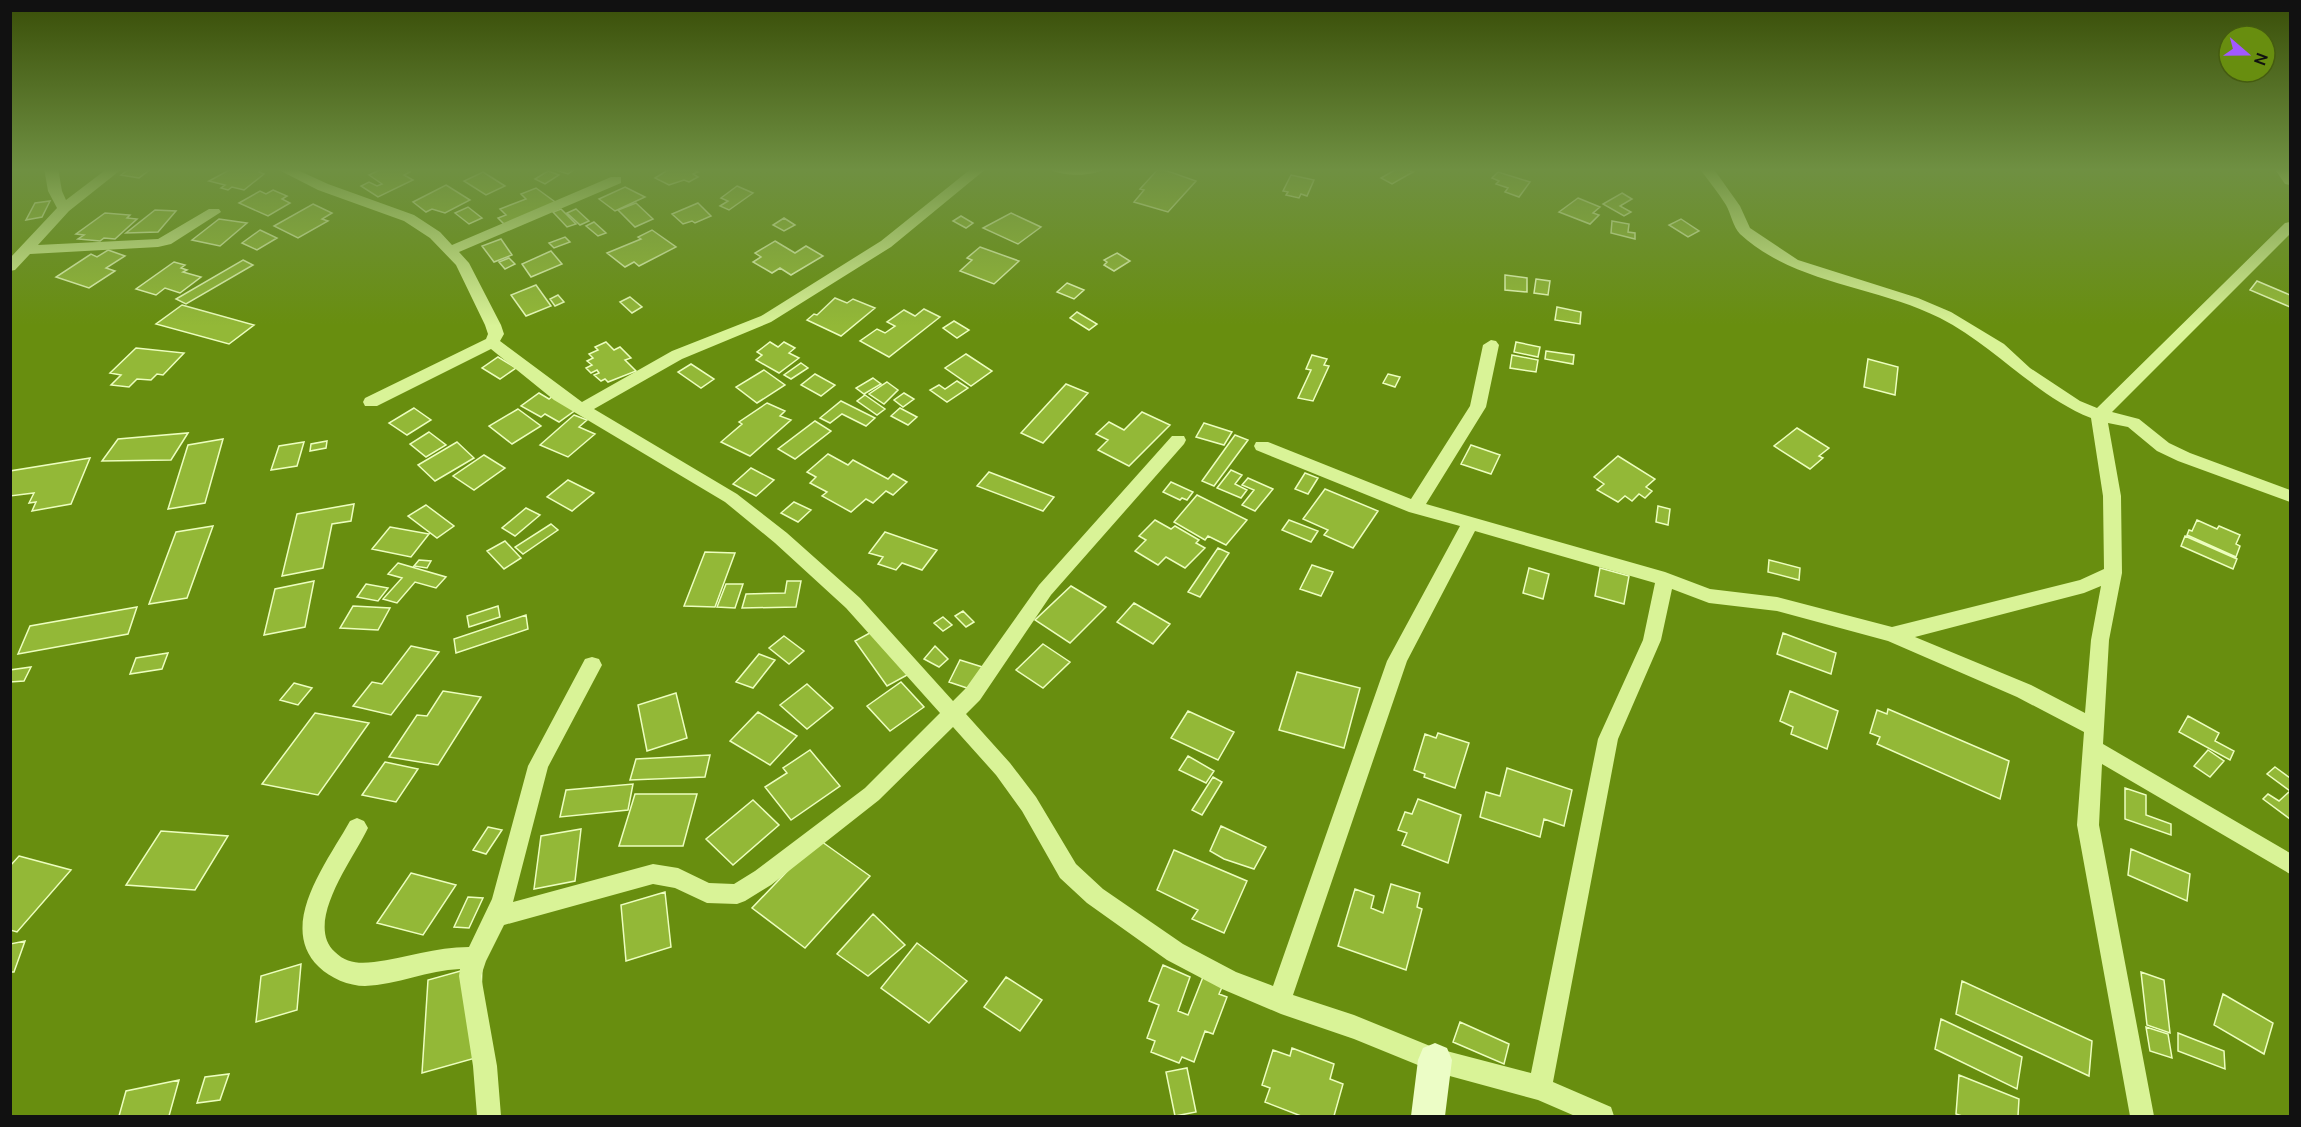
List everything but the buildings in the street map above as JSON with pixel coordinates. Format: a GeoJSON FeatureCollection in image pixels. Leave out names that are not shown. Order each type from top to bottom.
{"type":"FeatureCollection","features":[{"type":"Feature","properties":{"kind":"street"},"geometry":{"type":"LineString","coordinates":[[10,267],[53,221]]}},
{"type":"Feature","properties":{"kind":"street"},"geometry":{"type":"LineString","coordinates":[[26,250],[158,243],[198,221]]}},
{"type":"Feature","properties":{"kind":"street"},"geometry":{"type":"LineString","coordinates":[[371,402],[492,342],[496,334],[462,263],[452,250],[435,235],[413,221]]}},
{"type":"Feature","properties":{"kind":"street"},"geometry":{"type":"LineString","coordinates":[[452,250],[521,221]]}},
{"type":"Feature","properties":{"kind":"street"},"geometry":{"type":"LineString","coordinates":[[581,408],[677,355],[766,319],[886,244],[915,221]]}},
{"type":"Feature","properties":{"kind":"street"},"geometry":{"type":"LineString","coordinates":[[1740,221],[1744,230],[1793,263],[1815,272],[1912,301],[1946,315],[1999,348],[2024,372],[2074,405],[2099,415],[2133,423],[2163,447],[2184,457],[2290,496]]}},
{"type":"Feature","properties":{"kind":"street"},"geometry":{"type":"LineString","coordinates":[[2099,415],[2202,316],[2290,226]]}},
{"type":"Feature","properties":{"kind":"street"},"geometry":{"type":"LineString","coordinates":[[492,342],[560,396],[715,488],[781,538],[861,612],[955,714],[1029,804],[1068,871],[1095,896],[1175,952],[1230,981],[1280,1000],[1289,1006],[1354,1027],[1435,1060],[1540,1088],[1602,1116]]}},
{"type":"Feature","properties":{"kind":"street"},"geometry":{"type":"LineString","coordinates":[[1415,507],[1480,401],[1491,345]]}},
{"type":"Feature","properties":{"kind":"street"},"geometry":{"type":"LineString","coordinates":[[2099,415],[2112,496],[2113,573],[2100,640],[2088,825],[2142,1116]]}},
{"type":"Feature","properties":{"kind":"street"},"geometry":{"type":"LineString","coordinates":[[497,917],[653,874],[678,878],[707,893],[737,894],[773,871],[872,794],[955,714],[973,694],[1013,633],[1045,590],[1178,440]]}},
{"type":"Feature","properties":{"kind":"street"},"geometry":{"type":"LineString","coordinates":[[1262,446],[1415,507],[1665,579],[1709,596],[1778,604],[1892,635],[2002,682],[2290,864]]}},
{"type":"Feature","properties":{"kind":"street"},"geometry":{"type":"LineString","coordinates":[[1280,1000],[1397,661],[1420,612],[1449,566],[1470,523]]}},
{"type":"Feature","properties":{"kind":"street"},"geometry":{"type":"LineString","coordinates":[[1892,635],[2085,586],[2113,573]]}},
{"type":"Feature","properties":{"kind":"street"},"geometry":{"type":"LineString","coordinates":[[1540,1088],[1608,739],[1652,640],[1665,579]]}},
{"type":"Feature","properties":{"kind":"street"},"geometry":{"type":"LineString","coordinates":[[489,1116],[485,1066],[470,976],[475,958],[497,917],[538,766],[592,665]]}},
{"type":"Feature","properties":{"kind":"street"},"geometry":{"type":"LineString","coordinates":[[357,828],[324,889],[312,921],[314,941],[322,958],[350,975],[373,974],[432,960],[475,958]]}},
{"type":"Feature","properties":{"kind":"street"},"geometry":{"type":"LineString","coordinates":[[1428,1116],[1435,1060]]}}]}
